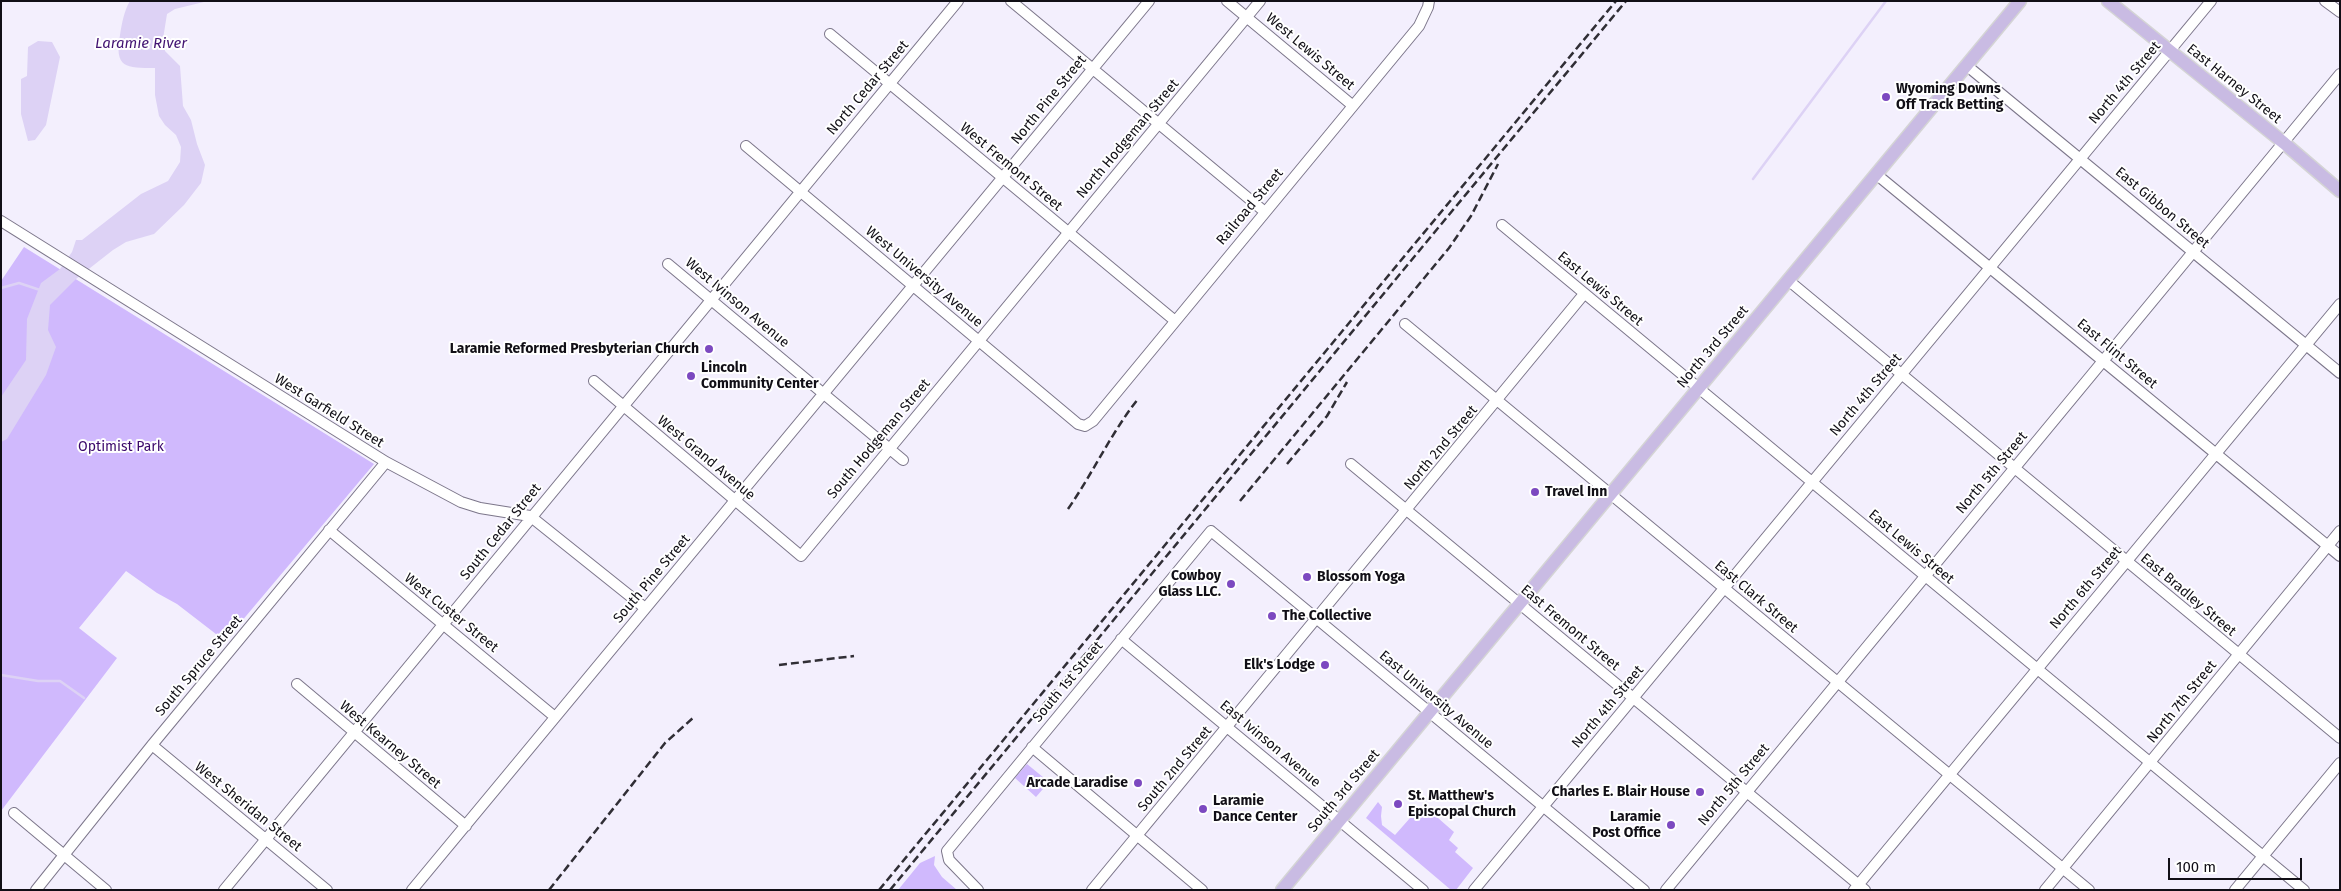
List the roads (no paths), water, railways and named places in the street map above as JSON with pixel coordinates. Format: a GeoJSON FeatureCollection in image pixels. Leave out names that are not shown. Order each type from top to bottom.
{"type":"FeatureCollection","features":[{"type":"Feature","properties":{"kind":"main road","name":"North 3rd Street"},"geometry":{"type":"LineString","coordinates":[[1430,712],[2020,1]]}},
{"type":"Feature","properties":{"kind":"main road","name":"East Harney Street"},"geometry":{"type":"LineString","coordinates":[[2108,1],[2284,143],[2340,191]]}},
{"type":"Feature","properties":{"kind":"main road","name":"South 3rd Street"},"geometry":{"type":"LineString","coordinates":[[1282,890],[1430,712]]}},
{"type":"Feature","properties":{"kind":"street","name":"North Cedar Street"},"geometry":{"type":"LineString","coordinates":[[800,191],[958,1]]}},
{"type":"Feature","properties":{"kind":"street"},"geometry":{"type":"LineString","coordinates":[[1011,1],[1265,212]]}},
{"type":"Feature","properties":{"kind":"street","name":"North Pine Street"},"geometry":{"type":"LineString","coordinates":[[912,285],[1003,178],[1148,1]]}},
{"type":"Feature","properties":{"kind":"street","name":"West Lewis Street"},"geometry":{"type":"LineString","coordinates":[[1228,1],[1352,105]]}},
{"type":"Feature","properties":{"kind":"street","name":"North Hodgeman Street"},"geometry":{"type":"LineString","coordinates":[[979,340],[1260,1]]}},
{"type":"Feature","properties":{"kind":"street","name":"Railroad Street"},"geometry":{"type":"LineString","coordinates":[[1085,426],[1093,421],[1174,320],[1418,26],[1428,7],[1429,1]]}},
{"type":"Feature","properties":{"kind":"street","name":"North 4th Street"},"geometry":{"type":"LineString","coordinates":[[1474,890],[2211,1]]}},
{"type":"Feature","properties":{"kind":"street"},"geometry":{"type":"LineString","coordinates":[[2325,1],[2340,12]]}},
{"type":"Feature","properties":{"kind":"street","name":"West Fremont Street"},"geometry":{"type":"LineString","coordinates":[[830,34],[1174,320]]}},
{"type":"Feature","properties":{"kind":"street","name":"East Gibbon Street"},"geometry":{"type":"LineString","coordinates":[[1966,65],[2340,373]]}},
{"type":"Feature","properties":{"kind":"street","name":"North 5th Street"},"geometry":{"type":"LineString","coordinates":[[1666,890],[2340,74]]}},
{"type":"Feature","properties":{"kind":"street","name":"West University Avenue"},"geometry":{"type":"LineString","coordinates":[[746,146],[1078,424],[1085,426]]}},
{"type":"Feature","properties":{"kind":"street","name":"East Flint Street"},"geometry":{"type":"LineString","coordinates":[[1876,174],[2340,556]]}},
{"type":"Feature","properties":{"kind":"street","name":"South Cedar Street"},"geometry":{"type":"LineString","coordinates":[[224,890],[444,624],[530,516],[800,191]]}},
{"type":"Feature","properties":{"kind":"street","name":"West Garfield Street"},"geometry":{"type":"LineString","coordinates":[[1,221],[38,246],[386,462],[461,502],[480,508],[530,516],[645,608]]}},
{"type":"Feature","properties":{"kind":"street","name":"East Lewis Street"},"geometry":{"type":"LineString","coordinates":[[1502,225],[2304,890]]}},
{"type":"Feature","properties":{"kind":"street","name":"West Ivinson Avenue"},"geometry":{"type":"LineString","coordinates":[[668,264],[903,460]]}},
{"type":"Feature","properties":{"kind":"street","name":"East Bradley Street"},"geometry":{"type":"LineString","coordinates":[[1788,280],[2340,738]]}},
{"type":"Feature","properties":{"kind":"street","name":"South Pine Street"},"geometry":{"type":"LineString","coordinates":[[412,890],[912,285]]}},
{"type":"Feature","properties":{"kind":"street","name":"North 2nd Street"},"geometry":{"type":"LineString","coordinates":[[1317,619],[1584,294]]}},
{"type":"Feature","properties":{"kind":"street","name":"North 6th Street"},"geometry":{"type":"LineString","coordinates":[[1859,888],[1950,774],[2340,304]]}},
{"type":"Feature","properties":{"kind":"street","name":"East Clark Street"},"geometry":{"type":"LineString","coordinates":[[1405,324],[2090,890]]}},
{"type":"Feature","properties":{"kind":"street","name":"South Hodgeman Street"},"geometry":{"type":"LineString","coordinates":[[801,556],[979,340]]}},
{"type":"Feature","properties":{"kind":"street","name":"West Grand Avenue"},"geometry":{"type":"LineString","coordinates":[[594,381],[801,556]]}},
{"type":"Feature","properties":{"kind":"street","name":"South Spruce Street"},"geometry":{"type":"LineString","coordinates":[[36,890],[152,745],[386,462]]}},
{"type":"Feature","properties":{"kind":"street","name":"East Fremont Street"},"geometry":{"type":"LineString","coordinates":[[1351,464],[1859,888]]}},
{"type":"Feature","properties":{"kind":"street","name":"West Custer Street"},"geometry":{"type":"LineString","coordinates":[[329,530],[555,717]]}},
{"type":"Feature","properties":{"kind":"street","name":"East University Avenue"},"geometry":{"type":"LineString","coordinates":[[1211,531],[1644,890]]}},
{"type":"Feature","properties":{"kind":"street","name":"South 1st Street"},"geometry":{"type":"LineString","coordinates":[[978,890],[949,860],[946,851],[1211,531]]}},
{"type":"Feature","properties":{"kind":"street","name":"North 7th Street"},"geometry":{"type":"LineString","coordinates":[[2045,890],[2340,531]]}},
{"type":"Feature","properties":{"kind":"street","name":"South 2nd Street"},"geometry":{"type":"LineString","coordinates":[[1092,890],[1317,619]]}},
{"type":"Feature","properties":{"kind":"street","name":"East Ivinson Avenue"},"geometry":{"type":"LineString","coordinates":[[1121,639],[1424,890]]}},
{"type":"Feature","properties":{"kind":"street","name":"West Kearney Street"},"geometry":{"type":"LineString","coordinates":[[297,684],[466,826]]}},
{"type":"Feature","properties":{"kind":"street","name":"West Sheridan Street"},"geometry":{"type":"LineString","coordinates":[[152,745],[327,890]]}},
{"type":"Feature","properties":{"kind":"street"},"geometry":{"type":"LineString","coordinates":[[1032,747],[1202,890]]}},
{"type":"Feature","properties":{"kind":"street"},"geometry":{"type":"LineString","coordinates":[[2235,890],[2340,763]]}},
{"type":"Feature","properties":{"kind":"street"},"geometry":{"type":"LineString","coordinates":[[14,813],[106,890]]}},
{"type":"Feature","properties":{"kind":"water","name":"Laramie River"},"geometry":{"type":"Polygon","coordinates":[[[130,1],[208,1],[175,9],[167,14],[163,39],[165,51],[180,66],[183,106],[191,120],[205,165],[201,183],[184,205],[154,234],[126,242],[113,250],[76,279],[50,305],[48,330],[56,347],[46,375],[7,439],[1,442],[1,397],[26,360],[27,319],[41,283],[60,269],[72,252],[76,240],[82,240],[141,194],[168,181],[180,162],[181,147],[176,135],[165,125],[159,116],[155,95],[155,68],[124,64],[119,54],[122,22],[130,1]]]}},
{"type":"Feature","properties":{"kind":"water"},"geometry":{"type":"Polygon","coordinates":[[[38,41],[52,42],[60,57],[46,125],[35,140],[28,141],[21,114],[21,79],[27,76],[28,47],[38,41]]]}},
{"type":"Feature","properties":{"kind":"waterway"},"geometry":{"type":"LineString","coordinates":[[1753,179],[1886,1]]}},
{"type":"Feature","properties":{"kind":"waterway"},"geometry":{"type":"LineString","coordinates":[[1,288],[19,283],[40,290]]}},
{"type":"Feature","properties":{"kind":"waterway"},"geometry":{"type":"LineString","coordinates":[[1,675],[38,681],[60,681],[84,698]]}},
{"type":"Feature","properties":{"kind":"railway"},"geometry":{"type":"LineString","coordinates":[[879,890],[1616,1]]}},
{"type":"Feature","properties":{"kind":"railway"},"geometry":{"type":"LineString","coordinates":[[890,890],[1626,1]]}},
{"type":"Feature","properties":{"kind":"railway"},"geometry":{"type":"LineString","coordinates":[[1240,501],[1449,248],[1471,216],[1498,164]]}},
{"type":"Feature","properties":{"kind":"railway"},"geometry":{"type":"LineString","coordinates":[[1287,464],[1327,416],[1347,382]]}},
{"type":"Feature","properties":{"kind":"railway"},"geometry":{"type":"LineString","coordinates":[[1068,509],[1119,425],[1138,399]]}},
{"type":"Feature","properties":{"kind":"railway"},"geometry":{"type":"LineString","coordinates":[[779,665],[854,656]]}},
{"type":"Feature","properties":{"kind":"railway"},"geometry":{"type":"LineString","coordinates":[[549,890],[665,743],[694,717]]}},
{"type":"Feature","properties":{"kind":"place","name":"Wyoming Downs Off Track Betting"},"geometry":{"type":"Point","coordinates":[1886,97]}},
{"type":"Feature","properties":{"kind":"place","name":"Laramie Reformed Presbyterian Church"},"geometry":{"type":"Point","coordinates":[709,349]}},
{"type":"Feature","properties":{"kind":"place","name":"Lincoln Community Center"},"geometry":{"type":"Point","coordinates":[691,376]}},
{"type":"Feature","properties":{"kind":"place","name":"Travel Inn"},"geometry":{"type":"Point","coordinates":[1535,492]}},
{"type":"Feature","properties":{"kind":"place","name":"Blossom Yoga"},"geometry":{"type":"Point","coordinates":[1307,577]}},
{"type":"Feature","properties":{"kind":"place","name":"Cowboy Glass LLC."},"geometry":{"type":"Point","coordinates":[1231,584]}},
{"type":"Feature","properties":{"kind":"place","name":"The Collective"},"geometry":{"type":"Point","coordinates":[1272,616]}},
{"type":"Feature","properties":{"kind":"place","name":"Elk's Lodge"},"geometry":{"type":"Point","coordinates":[1325,665]}},
{"type":"Feature","properties":{"kind":"place","name":"Arcade Laradise"},"geometry":{"type":"Point","coordinates":[1138,783]}},
{"type":"Feature","properties":{"kind":"place","name":"Charles E. Blair House"},"geometry":{"type":"Point","coordinates":[1700,792]}},
{"type":"Feature","properties":{"kind":"place","name":"St. Matthew's Episcopal Church"},"geometry":{"type":"Point","coordinates":[1398,804]}},
{"type":"Feature","properties":{"kind":"place","name":"Laramie Dance Center"},"geometry":{"type":"Point","coordinates":[1203,809]}},
{"type":"Feature","properties":{"kind":"place","name":"Laramie Post Office"},"geometry":{"type":"Point","coordinates":[1671,825]}},
{"type":"Feature","properties":{"kind":"park label","name":"Optimist Park"},"geometry":{"type":"Point","coordinates":[121,447]}}]}
